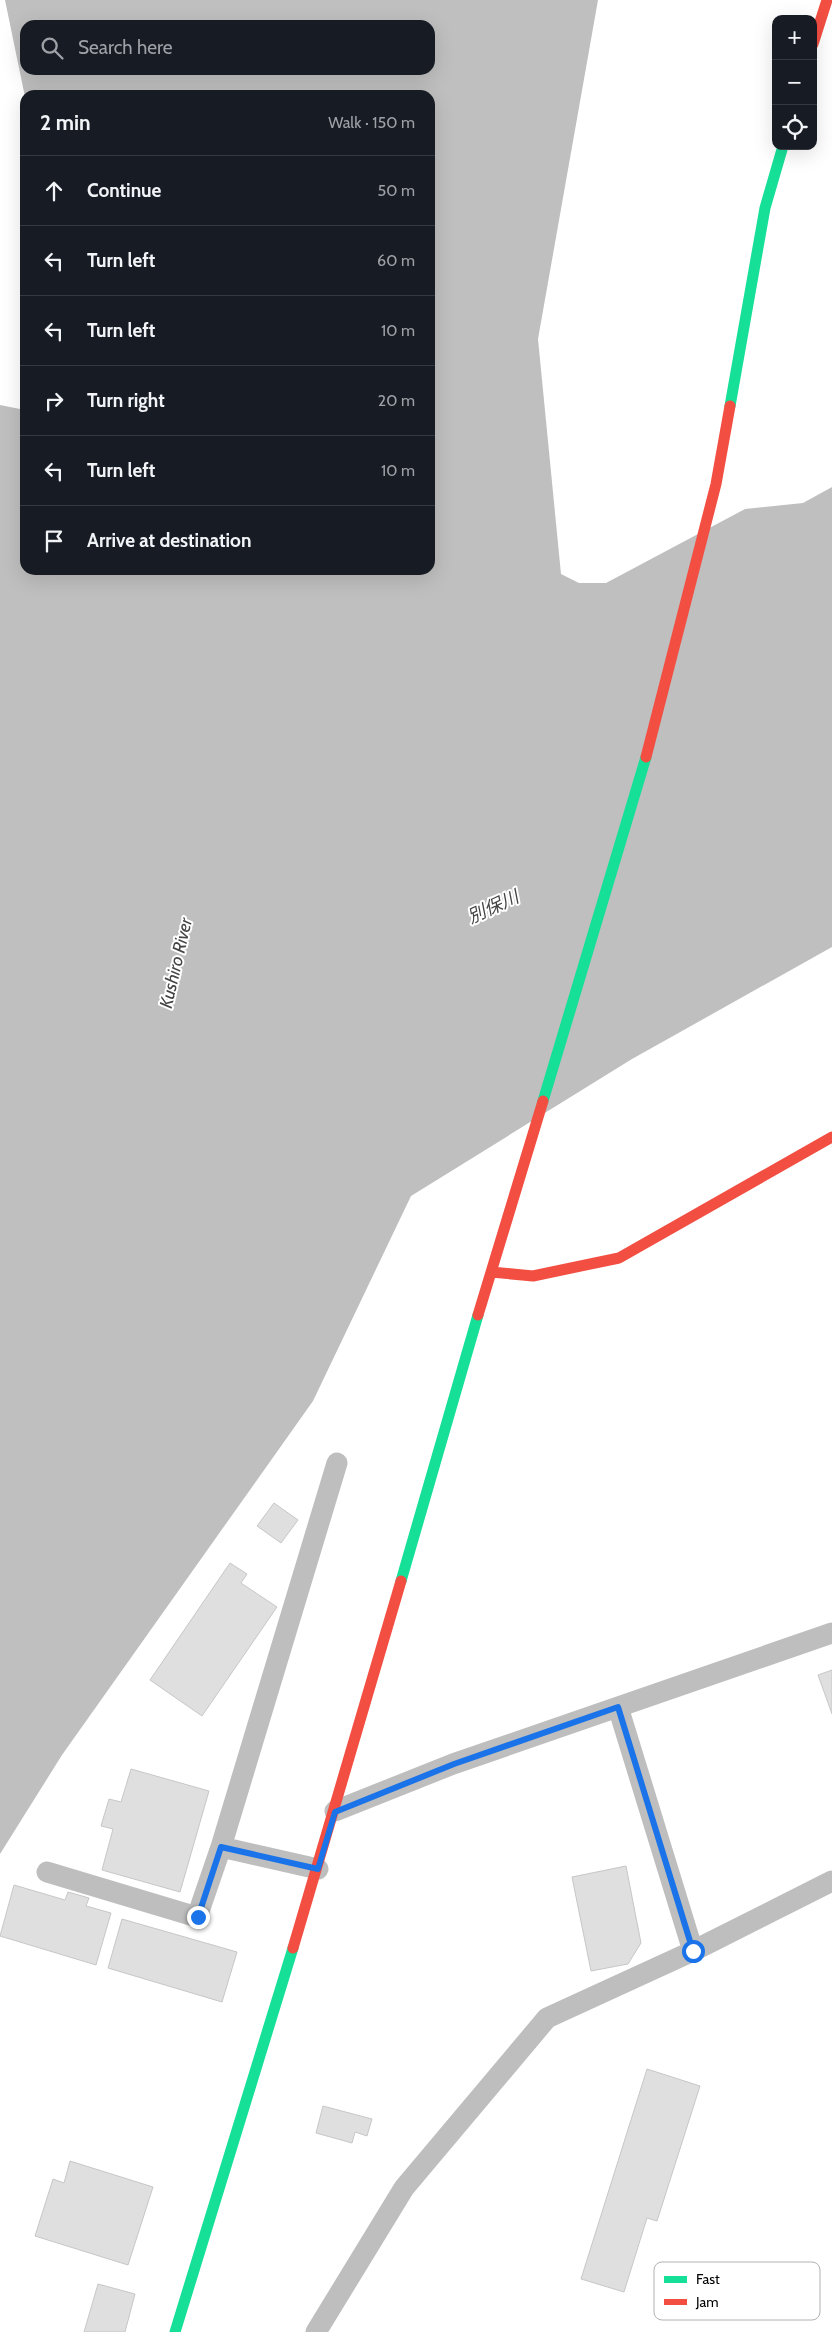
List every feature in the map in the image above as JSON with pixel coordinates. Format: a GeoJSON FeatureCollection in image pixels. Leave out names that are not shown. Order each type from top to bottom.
{"type":"FeatureCollection","features":[{"type":"Feature","properties":{"kind":"street"},"geometry":{"type":"LineString","coordinates":[[817,28],[824,1]]}},
{"type":"Feature","properties":{"kind":"street"},"geometry":{"type":"LineString","coordinates":[[179,2331],[335,1812],[491,1272],[650,745],[716,484],[765,208],[782,150]]}},
{"type":"Feature","properties":{"kind":"street"},"geometry":{"type":"LineString","coordinates":[[491,1272],[533,1276],[619,1258],[832,1137]]}},
{"type":"Feature","properties":{"kind":"lane"},"geometry":{"type":"LineString","coordinates":[[47,1872],[198,1917],[221,1847],[336,1463]]}},
{"type":"Feature","properties":{"kind":"lane"},"geometry":{"type":"LineString","coordinates":[[335,1812],[454,1764],[832,1633]]}},
{"type":"Feature","properties":{"kind":"lane"},"geometry":{"type":"LineString","coordinates":[[618,1707],[693,1951]]}},
{"type":"Feature","properties":{"kind":"lane"},"geometry":{"type":"LineString","coordinates":[[221,1847],[318,1869]]}},
{"type":"Feature","properties":{"kind":"lane"},"geometry":{"type":"LineString","coordinates":[[316,2332],[404,2188],[547,2018],[693,1951],[832,1881]]}},
{"type":"Feature","properties":{"kind":"water"},"geometry":{"type":"Polygon","coordinates":[[[5,0],[598,0],[538,339],[561,574],[579,583],[606,583],[745,509],[803,503],[832,487],[832,947],[632,1059],[411,1196],[313,1401],[62,1755],[0,1854],[0,405],[20,409],[20,575],[435,575],[435,90],[24,90],[20,75],[435,75],[435,20],[20,20],[20,73],[5,0]]]}},
{"type":"Feature","properties":{"kind":"building"},"geometry":{"type":"Polygon","coordinates":[[[274,1503],[298,1520],[281,1543],[257,1526],[274,1503]]]}},
{"type":"Feature","properties":{"kind":"building"},"geometry":{"type":"Polygon","coordinates":[[[230,1563],[247,1574],[241,1583],[277,1607],[202,1716],[150,1680],[230,1563]]]}},
{"type":"Feature","properties":{"kind":"building"},"geometry":{"type":"Polygon","coordinates":[[[832,1670],[832,1714],[818,1675],[832,1670]]]}},
{"type":"Feature","properties":{"kind":"building"},"geometry":{"type":"Polygon","coordinates":[[[131,1769],[209,1791],[180,1892],[102,1870],[113,1829],[101,1826],[109,1799],[121,1802],[131,1769]]]}},
{"type":"Feature","properties":{"kind":"building"},"geometry":{"type":"Polygon","coordinates":[[[626,1866],[641,1943],[628,1964],[591,1971],[572,1877],[626,1866]]]}},
{"type":"Feature","properties":{"kind":"building"},"geometry":{"type":"Polygon","coordinates":[[[14,1885],[65,1900],[68,1892],[89,1898],[86,1906],[111,1913],[96,1965],[0,1936],[14,1885]]]}},
{"type":"Feature","properties":{"kind":"building"},"geometry":{"type":"Polygon","coordinates":[[[122,1919],[237,1952],[222,2002],[108,1968],[122,1919]]]}},
{"type":"Feature","properties":{"kind":"building"},"geometry":{"type":"Polygon","coordinates":[[[647,2069],[700,2086],[657,2221],[647,2218],[624,2292],[581,2279],[647,2069]]]}},
{"type":"Feature","properties":{"kind":"building"},"geometry":{"type":"Polygon","coordinates":[[[323,2106],[372,2119],[367,2136],[355,2132],[352,2143],[316,2133],[323,2106]]]}},
{"type":"Feature","properties":{"kind":"building"},"geometry":{"type":"Polygon","coordinates":[[[70,2161],[153,2187],[128,2265],[35,2236],[53,2179],[64,2183],[70,2161]]]}},
{"type":"Feature","properties":{"kind":"building"},"geometry":{"type":"Polygon","coordinates":[[[98,2284],[135,2294],[125,2332],[84,2332],[98,2284]]]}},
{"type":"Feature","properties":{"kind":"traffic: fast"},"geometry":{"type":"LineString","coordinates":[[730,406],[765,208],[782,150]]}},
{"type":"Feature","properties":{"kind":"traffic: fast"},"geometry":{"type":"LineString","coordinates":[[543,1101],[646,757]]}},
{"type":"Feature","properties":{"kind":"traffic: fast"},"geometry":{"type":"LineString","coordinates":[[401,1581],[478,1315]]}},
{"type":"Feature","properties":{"kind":"traffic: fast"},"geometry":{"type":"LineString","coordinates":[[175,2332],[293,1948]]}},
{"type":"Feature","properties":{"kind":"traffic: jam"},"geometry":{"type":"LineString","coordinates":[[817,31],[827,0]]}},
{"type":"Feature","properties":{"kind":"traffic: jam"},"geometry":{"type":"LineString","coordinates":[[646,757],[716,484],[730,406]]}},
{"type":"Feature","properties":{"kind":"traffic: jam"},"geometry":{"type":"LineString","coordinates":[[478,1315],[543,1101]]}},
{"type":"Feature","properties":{"kind":"traffic: jam"},"geometry":{"type":"LineString","coordinates":[[491,1272],[533,1276],[619,1258],[832,1137]]}},
{"type":"Feature","properties":{"kind":"traffic: jam"},"geometry":{"type":"LineString","coordinates":[[293,1948],[401,1581]]}},
{"type":"Feature","properties":{"kind":"route"},"geometry":{"type":"LineString","coordinates":[[198,1917],[221,1847],[318,1869],[335,1812],[454,1764],[618,1707],[693,1951]]}},
{"type":"Feature","properties":{"kind":"water label","name":"別保川"},"geometry":{"type":"Point","coordinates":[493,907]}},
{"type":"Feature","properties":{"kind":"water label","name":"Kushiro River"},"geometry":{"type":"Point","coordinates":[176,963]}}]}
